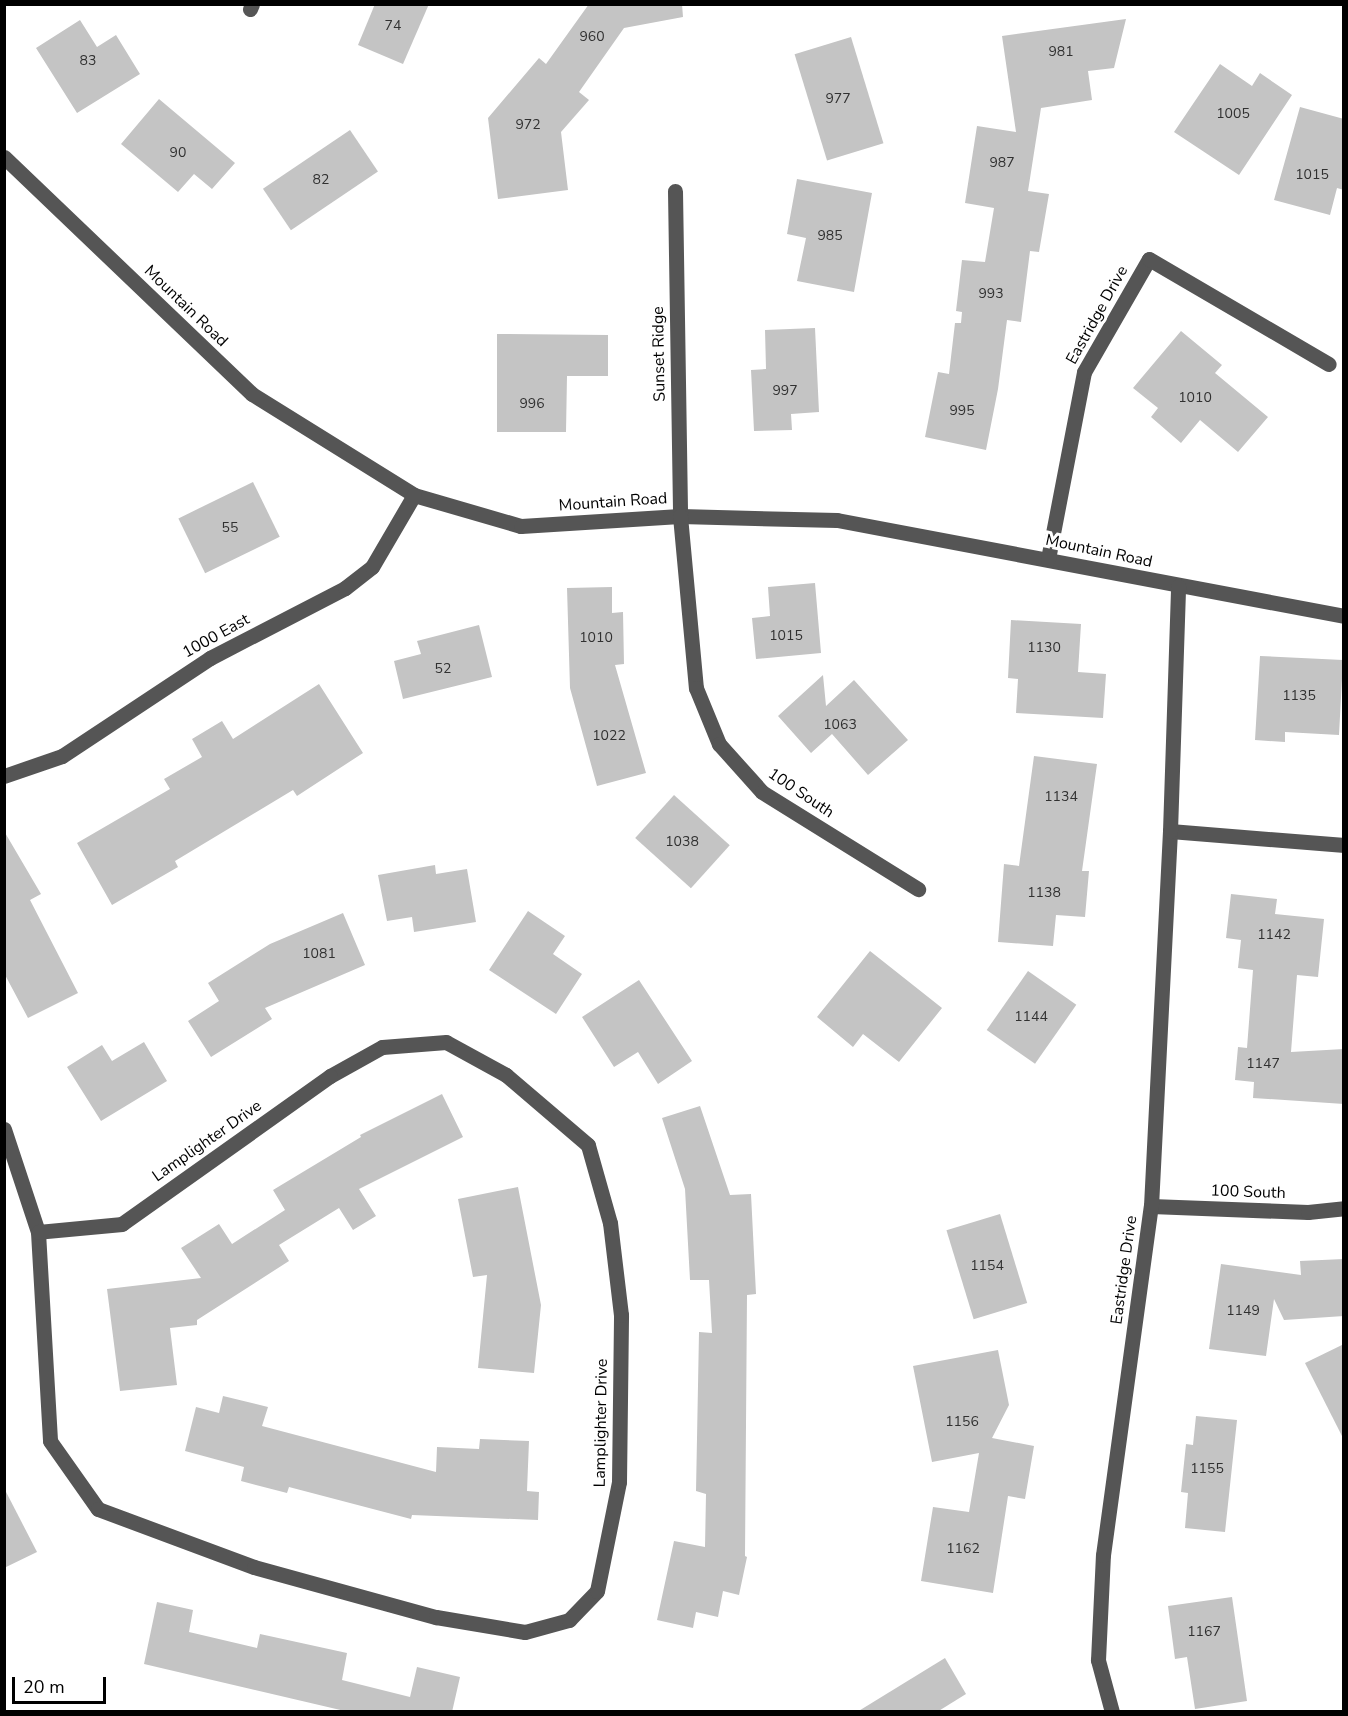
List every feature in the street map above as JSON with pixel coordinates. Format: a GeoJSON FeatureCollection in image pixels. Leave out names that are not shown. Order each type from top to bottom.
{"type":"FeatureCollection","features":[{"type":"Feature","properties":{"kind":"street","name":"Mountain Road"},"geometry":{"type":"LineString","coordinates":[[4,156],[252,394],[414,495],[521,526],[680,516],[837,520],[1344,616]]}},
{"type":"Feature","properties":{"kind":"street","name":"Sunset Ridge"},"geometry":{"type":"LineString","coordinates":[[675,192],[680,516]]}},
{"type":"Feature","properties":{"kind":"street","name":"Eastridge Drive"},"geometry":{"type":"LineString","coordinates":[[1048,559],[1084,372],[1149,259],[1329,364]]}},
{"type":"Feature","properties":{"kind":"street","name":"1000 East"},"geometry":{"type":"LineString","coordinates":[[4,776],[62,756],[210,658],[345,588],[372,567],[414,495]]}},
{"type":"Feature","properties":{"kind":"street","name":"100 South"},"geometry":{"type":"LineString","coordinates":[[680,516],[696,688],[719,744],[762,792],[918,889]]}},
{"type":"Feature","properties":{"kind":"street","name":"Eastridge Drive"},"geometry":{"type":"LineString","coordinates":[[1112,1712],[1098,1660],[1103,1556],[1151,1206],[1170,831],[1178,586]]}},
{"type":"Feature","properties":{"kind":"street"},"geometry":{"type":"LineString","coordinates":[[1170,831],[1344,845]]}},
{"type":"Feature","properties":{"kind":"street","name":"Lamplighter Drive"},"geometry":{"type":"LineString","coordinates":[[4,1129],[38,1232],[50,1441],[98,1509],[266,1570],[436,1617],[525,1632],[569,1620],[597,1591],[619,1482],[621,1315],[610,1223],[588,1145],[506,1074],[446,1042],[382,1047],[330,1076],[122,1224],[38,1232]]}},
{"type":"Feature","properties":{"kind":"street","name":"100 South"},"geometry":{"type":"LineString","coordinates":[[1151,1206],[1308,1212],[1344,1208]]}},
{"type":"Feature","properties":{"kind":"building"},"geometry":{"type":"Polygon","coordinates":[[[375,4],[429,4],[403,64],[358,45],[375,4]]]}},
{"type":"Feature","properties":{"kind":"building"},"geometry":{"type":"Polygon","coordinates":[[[589,4],[682,4],[683,17],[624,28],[579,92],[589,100],[561,132],[568,190],[498,199],[488,118],[539,58],[546,64],[589,4]]]}},
{"type":"Feature","properties":{"kind":"building"},"geometry":{"type":"Polygon","coordinates":[[[1126,19],[1114,68],[1088,71],[1092,100],[1041,108],[1028,191],[1049,194],[1039,252],[1030,251],[1021,322],[1007,320],[998,389],[986,450],[925,437],[938,372],[949,374],[955,323],[961,323],[962,312],[956,311],[962,260],[985,262],[994,208],[965,203],[977,126],[1016,132],[1002,36],[1126,19]]]}},
{"type":"Feature","properties":{"kind":"building"},"geometry":{"type":"Polygon","coordinates":[[[80,20],[97,47],[116,35],[140,74],[77,113],[36,48],[80,20]]]}},
{"type":"Feature","properties":{"kind":"building"},"geometry":{"type":"Polygon","coordinates":[[[851,37],[883,143],[827,160],[795,54],[851,37]]]}},
{"type":"Feature","properties":{"kind":"building"},"geometry":{"type":"Polygon","coordinates":[[[1220,64],[1252,86],[1260,73],[1292,95],[1239,175],[1174,132],[1220,64]]]}},
{"type":"Feature","properties":{"kind":"building"},"geometry":{"type":"Polygon","coordinates":[[[159,99],[235,163],[212,189],[194,174],[178,192],[121,144],[159,99]]]}},
{"type":"Feature","properties":{"kind":"building"},"geometry":{"type":"Polygon","coordinates":[[[1300,107],[1344,119],[1344,190],[1337,188],[1330,215],[1274,200],[1300,107]]]}},
{"type":"Feature","properties":{"kind":"building"},"geometry":{"type":"Polygon","coordinates":[[[350,130],[378,171],[291,230],[263,189],[350,130]]]}},
{"type":"Feature","properties":{"kind":"building"},"geometry":{"type":"Polygon","coordinates":[[[797,179],[872,193],[854,292],[797,281],[806,238],[787,234],[797,179]]]}},
{"type":"Feature","properties":{"kind":"building"},"geometry":{"type":"Polygon","coordinates":[[[815,328],[819,412],[791,414],[792,430],[754,431],[751,370],[766,369],[765,330],[815,328]]]}},
{"type":"Feature","properties":{"kind":"building"},"geometry":{"type":"Polygon","coordinates":[[[1181,331],[1222,365],[1215,373],[1268,417],[1238,452],[1200,420],[1181,443],[1151,417],[1158,408],[1133,388],[1181,331]]]}},
{"type":"Feature","properties":{"kind":"building"},"geometry":{"type":"Polygon","coordinates":[[[497,334],[608,335],[608,376],[567,376],[566,432],[497,432],[497,334]]]}},
{"type":"Feature","properties":{"kind":"building"},"geometry":{"type":"Polygon","coordinates":[[[253,482],[280,537],[205,573],[178,518],[253,482]]]}},
{"type":"Feature","properties":{"kind":"building"},"geometry":{"type":"Polygon","coordinates":[[[815,583],[821,653],[756,659],[752,618],[770,616],[768,587],[815,583]]]}},
{"type":"Feature","properties":{"kind":"building"},"geometry":{"type":"Polygon","coordinates":[[[612,587],[612,613],[623,612],[624,664],[615,665],[646,773],[597,786],[570,688],[567,588],[612,587]]]}},
{"type":"Feature","properties":{"kind":"building"},"geometry":{"type":"Polygon","coordinates":[[[1011,620],[1081,624],[1078,672],[1106,674],[1103,718],[1016,713],[1018,679],[1008,678],[1011,620]]]}},
{"type":"Feature","properties":{"kind":"building"},"geometry":{"type":"Polygon","coordinates":[[[479,625],[492,677],[403,699],[394,661],[421,654],[417,641],[479,625]]]}},
{"type":"Feature","properties":{"kind":"building"},"geometry":{"type":"Polygon","coordinates":[[[1260,656],[1343,660],[1339,735],[1285,732],[1285,742],[1255,740],[1260,656]]]}},
{"type":"Feature","properties":{"kind":"building"},"geometry":{"type":"Polygon","coordinates":[[[823,675],[826,706],[854,680],[908,740],[868,775],[832,734],[811,753],[778,716],[823,675]]]}},
{"type":"Feature","properties":{"kind":"building"},"geometry":{"type":"Polygon","coordinates":[[[319,684],[363,753],[297,796],[293,790],[175,861],[178,867],[112,905],[77,843],[170,789],[164,779],[202,757],[192,739],[222,721],[233,739],[319,684]]]}},
{"type":"Feature","properties":{"kind":"building"},"geometry":{"type":"Polygon","coordinates":[[[1034,756],[1097,764],[1082,871],[1089,871],[1085,917],[1056,915],[1053,946],[998,942],[1004,864],[1019,866],[1034,756]]]}},
{"type":"Feature","properties":{"kind":"building"},"geometry":{"type":"Polygon","coordinates":[[[674,795],[730,845],[691,888],[635,838],[674,795]]]}},
{"type":"Feature","properties":{"kind":"building"},"geometry":{"type":"Polygon","coordinates":[[[4,831],[41,894],[30,900],[78,993],[28,1018],[4,973],[4,831]]]}},
{"type":"Feature","properties":{"kind":"building"},"geometry":{"type":"Polygon","coordinates":[[[435,865],[436,874],[467,869],[476,922],[414,932],[412,917],[387,921],[378,875],[435,865]]]}},
{"type":"Feature","properties":{"kind":"building"},"geometry":{"type":"Polygon","coordinates":[[[1231,894],[1277,899],[1275,914],[1324,919],[1318,977],[1297,975],[1291,1052],[1344,1049],[1344,1104],[1253,1098],[1254,1082],[1235,1080],[1238,1047],[1247,1048],[1253,970],[1238,968],[1241,940],[1226,938],[1231,894]]]}},
{"type":"Feature","properties":{"kind":"building"},"geometry":{"type":"Polygon","coordinates":[[[528,911],[565,936],[553,954],[582,974],[556,1014],[489,970],[528,911]]]}},
{"type":"Feature","properties":{"kind":"building"},"geometry":{"type":"Polygon","coordinates":[[[343,913],[365,965],[265,1008],[272,1019],[211,1057],[188,1021],[219,1001],[208,983],[270,944],[343,913]]]}},
{"type":"Feature","properties":{"kind":"building"},"geometry":{"type":"Polygon","coordinates":[[[870,951],[942,1008],[899,1062],[863,1034],[853,1047],[817,1017],[870,951]]]}},
{"type":"Feature","properties":{"kind":"building"},"geometry":{"type":"Polygon","coordinates":[[[1028,971],[1076,1005],[1035,1064],[987,1030],[1028,971]]]}},
{"type":"Feature","properties":{"kind":"building"},"geometry":{"type":"Polygon","coordinates":[[[639,980],[692,1061],[658,1084],[638,1052],[614,1067],[582,1017],[639,980]]]}},
{"type":"Feature","properties":{"kind":"building"},"geometry":{"type":"Polygon","coordinates":[[[144,1042],[167,1081],[101,1121],[67,1067],[102,1045],[112,1061],[144,1042]]]}},
{"type":"Feature","properties":{"kind":"building"},"geometry":{"type":"Polygon","coordinates":[[[442,1094],[463,1137],[359,1189],[376,1216],[353,1230],[339,1208],[279,1245],[289,1261],[197,1320],[197,1325],[170,1328],[177,1385],[120,1391],[107,1289],[201,1278],[181,1248],[219,1224],[232,1244],[285,1210],[273,1190],[361,1137],[360,1135],[442,1094]]]}},
{"type":"Feature","properties":{"kind":"building"},"geometry":{"type":"Polygon","coordinates":[[[700,1106],[730,1195],[751,1194],[756,1294],[747,1295],[745,1556],[747,1557],[739,1595],[723,1591],[718,1617],[696,1612],[693,1628],[657,1620],[674,1541],[705,1547],[706,1494],[696,1491],[699,1332],[712,1333],[709,1280],[690,1280],[685,1189],[662,1118],[700,1106]]]}},
{"type":"Feature","properties":{"kind":"building"},"geometry":{"type":"Polygon","coordinates":[[[518,1187],[541,1305],[534,1373],[478,1368],[487,1275],[473,1277],[458,1199],[518,1187]]]}},
{"type":"Feature","properties":{"kind":"building"},"geometry":{"type":"Polygon","coordinates":[[[1000,1214],[1027,1303],[974,1319],[946,1230],[1000,1214]]]}},
{"type":"Feature","properties":{"kind":"building"},"geometry":{"type":"Polygon","coordinates":[[[1344,1259],[1344,1316],[1284,1320],[1274,1299],[1266,1356],[1209,1349],[1221,1264],[1301,1275],[1300,1261],[1344,1259]]]}},
{"type":"Feature","properties":{"kind":"building"},"geometry":{"type":"Polygon","coordinates":[[[1344,1344],[1344,1440],[1305,1363],[1344,1344]]]}},
{"type":"Feature","properties":{"kind":"building"},"geometry":{"type":"Polygon","coordinates":[[[998,1350],[1009,1405],[992,1438],[1034,1446],[1025,1499],[1008,1496],[993,1593],[921,1581],[933,1507],[969,1512],[979,1453],[932,1462],[913,1366],[998,1350]]]}},
{"type":"Feature","properties":{"kind":"building"},"geometry":{"type":"Polygon","coordinates":[[[223,1396],[268,1407],[262,1426],[436,1472],[437,1447],[479,1449],[480,1439],[529,1441],[527,1491],[539,1492],[538,1520],[412,1515],[411,1519],[289,1487],[287,1493],[241,1481],[244,1467],[185,1451],[196,1407],[219,1413],[223,1396]]]}},
{"type":"Feature","properties":{"kind":"building"},"geometry":{"type":"Polygon","coordinates":[[[1196,1416],[1237,1420],[1225,1532],[1185,1528],[1188,1493],[1181,1492],[1186,1444],[1193,1445],[1196,1416]]]}},
{"type":"Feature","properties":{"kind":"building"},"geometry":{"type":"Polygon","coordinates":[[[4,1488],[37,1552],[4,1568],[4,1488]]]}},
{"type":"Feature","properties":{"kind":"building"},"geometry":{"type":"Polygon","coordinates":[[[1232,1597],[1247,1701],[1195,1709],[1187,1657],[1175,1659],[1168,1606],[1232,1597]]]}},
{"type":"Feature","properties":{"kind":"building"},"geometry":{"type":"Polygon","coordinates":[[[157,1602],[193,1610],[189,1632],[257,1648],[260,1634],[347,1653],[342,1680],[410,1697],[417,1667],[460,1677],[452,1712],[349,1712],[144,1664],[157,1602]]]}},
{"type":"Feature","properties":{"kind":"building"},"geometry":{"type":"Polygon","coordinates":[[[945,1658],[966,1694],[937,1712],[857,1712],[945,1658]]]}}]}
